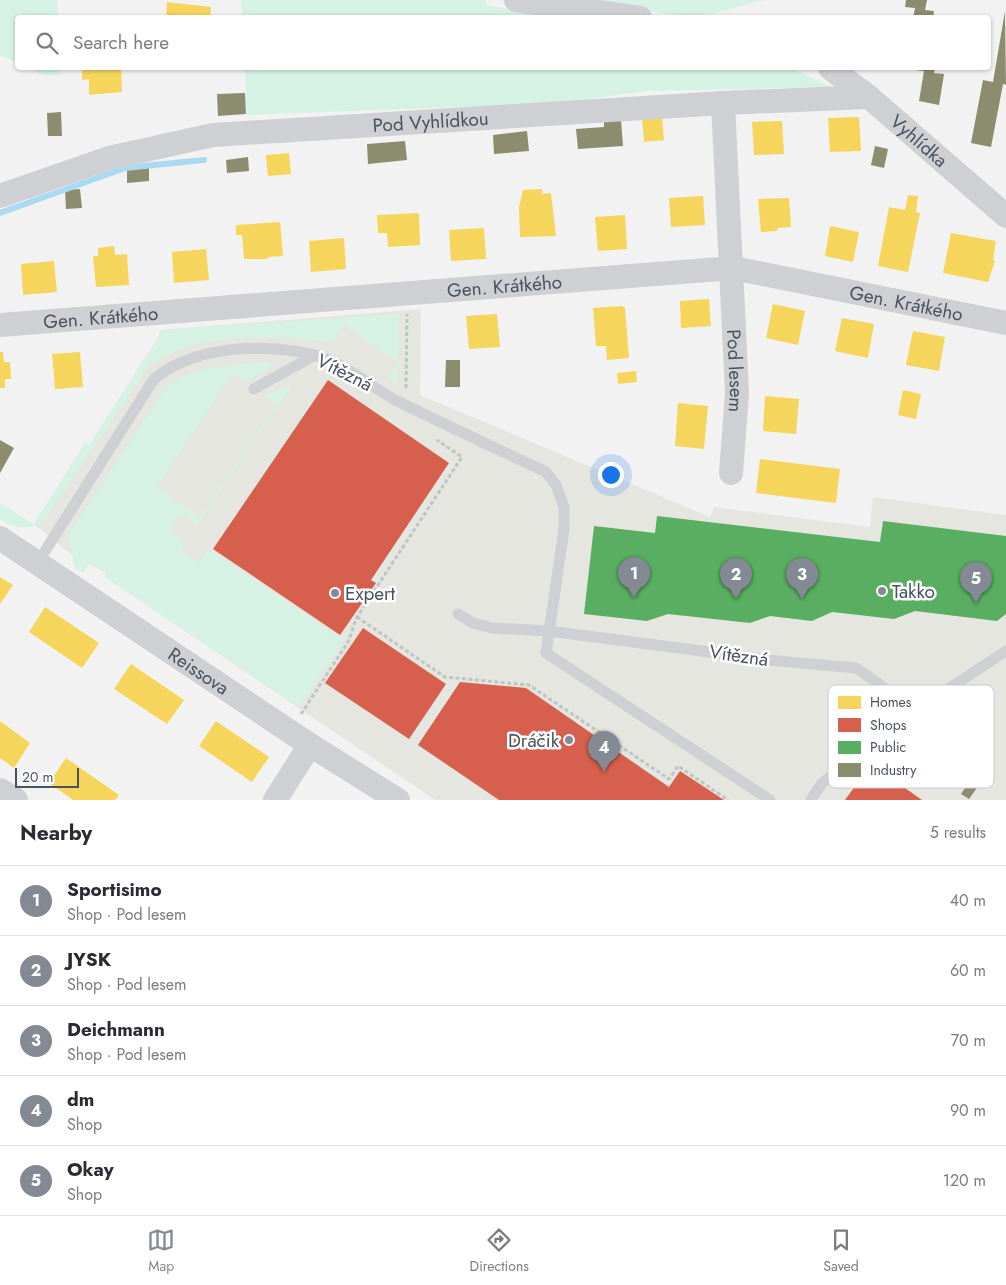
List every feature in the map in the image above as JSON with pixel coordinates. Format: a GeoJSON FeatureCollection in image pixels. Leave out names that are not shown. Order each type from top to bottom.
{"type":"FeatureCollection","features":[{"type":"Feature","properties":{"kind":"street"},"geometry":{"type":"LineString","coordinates":[[516,0],[619,15]]}},
{"type":"Feature","properties":{"kind":"street","name":"Vyhlídka"},"geometry":{"type":"LineString","coordinates":[[833,70],[869,97],[1006,216]]}},
{"type":"Feature","properties":{"kind":"street","name":"Pod Vyhlídkou"},"geometry":{"type":"LineString","coordinates":[[0,196],[109,158],[213,135],[723,103],[869,97]]}},
{"type":"Feature","properties":{"kind":"street","name":"Pod lesem"},"geometry":{"type":"LineString","coordinates":[[723,103],[737,393],[731,473]]}},
{"type":"Feature","properties":{"kind":"street","name":"Gen. Krátkého"},"geometry":{"type":"LineString","coordinates":[[0,325],[732,268],[1006,323]]}},
{"type":"Feature","properties":{"kind":"street","name":"Reissova"},"geometry":{"type":"LineString","coordinates":[[0,538],[310,746],[398,800]]}},
{"type":"Feature","properties":{"kind":"street"},"geometry":{"type":"LineString","coordinates":[[275,800],[310,746]]}},
{"type":"Feature","properties":{"kind":"street"},"geometry":{"type":"LineString","coordinates":[[0,790],[16,800]]}},
{"type":"Feature","properties":{"kind":"lane","name":"Vítězná"},"geometry":{"type":"LineString","coordinates":[[38,562],[154,379],[166,369],[181,361],[202,356],[264,348],[315,355],[338,364],[406,405],[546,472],[556,485],[564,507],[564,529],[546,653],[770,800]]}},
{"type":"Feature","properties":{"kind":"lane"},"geometry":{"type":"LineString","coordinates":[[254,389],[315,355]]}},
{"type":"Feature","properties":{"kind":"lane","name":"Vítězná"},"geometry":{"type":"LineString","coordinates":[[458,614],[473,623],[492,628],[549,631],[778,661],[856,668],[880,685]]}},
{"type":"Feature","properties":{"kind":"lane"},"geometry":{"type":"LineString","coordinates":[[954,685],[1006,651]]}},
{"type":"Feature","properties":{"kind":"lane"},"geometry":{"type":"LineString","coordinates":[[811,800],[822,783],[828,778]]}},
{"type":"Feature","properties":{"kind":"path"},"geometry":{"type":"LineString","coordinates":[[406,405],[407,294]]}},
{"type":"Feature","properties":{"kind":"path"},"geometry":{"type":"LineString","coordinates":[[290,732],[348,642],[357,617],[462,457],[430,436]]}},
{"type":"Feature","properties":{"kind":"path"},"geometry":{"type":"LineString","coordinates":[[357,617],[445,677],[529,685],[669,779],[678,766],[728,800]]}},
{"type":"Feature","properties":{"kind":"shaded area"},"geometry":{"type":"Polygon","coordinates":[[[421,309],[420,395],[710,517],[714,507],[870,527],[873,497],[1006,515],[1006,800],[435,800],[105,577],[106,573],[72,555],[34,524],[85,443],[89,445],[159,336],[160,330],[421,309]]]}},
{"type":"Feature","properties":{"kind":"green space"},"geometry":{"type":"Polygon","coordinates":[[[0,0],[57,0],[58,15],[15,15],[15,62],[0,55],[0,0]]]}},
{"type":"Feature","properties":{"kind":"green space"},"geometry":{"type":"Polygon","coordinates":[[[241,0],[485,0],[488,6],[561,15],[242,15],[241,0]]]}},
{"type":"Feature","properties":{"kind":"green space"},"geometry":{"type":"Polygon","coordinates":[[[571,0],[764,0],[707,15],[675,15],[571,0]]]}},
{"type":"Feature","properties":{"kind":"green space"},"geometry":{"type":"Polygon","coordinates":[[[32,70],[60,70],[60,76],[43,75],[32,70]]]}},
{"type":"Feature","properties":{"kind":"green space"},"geometry":{"type":"Polygon","coordinates":[[[245,70],[795,70],[832,87],[646,91],[560,103],[247,115],[245,70]]]}},
{"type":"Feature","properties":{"kind":"green space"},"geometry":{"type":"Polygon","coordinates":[[[399,314],[398,385],[389,376],[398,362],[344,325],[331,342],[287,338],[235,338],[185,347],[165,356],[148,367],[44,521],[22,528],[0,519],[0,503],[34,524],[85,443],[89,445],[160,336],[160,330],[399,314]]]}},
{"type":"Feature","properties":{"kind":"green space"},"geometry":{"type":"Polygon","coordinates":[[[268,362],[272,365],[269,369],[243,381],[233,374],[156,487],[200,517],[277,404],[265,395],[292,385],[197,525],[181,514],[170,530],[186,542],[181,550],[199,563],[209,549],[344,640],[299,707],[105,577],[107,573],[90,562],[83,573],[75,568],[68,535],[166,387],[176,379],[201,370],[268,362]]]}},
{"type":"Feature","properties":{"kind":"building: Homes"},"geometry":{"type":"Polygon","coordinates":[[[167,2],[211,7],[210,15],[166,15],[167,2]]]}},
{"type":"Feature","properties":{"kind":"building: Homes"},"geometry":{"type":"Polygon","coordinates":[[[82,70],[121,70],[122,92],[89,95],[89,79],[82,80],[82,70]]]}},
{"type":"Feature","properties":{"kind":"building: Homes"},"geometry":{"type":"Polygon","coordinates":[[[662,117],[664,140],[644,142],[642,118],[662,117]]]}},
{"type":"Feature","properties":{"kind":"building: Homes"},"geometry":{"type":"Polygon","coordinates":[[[859,117],[861,151],[830,152],[828,118],[859,117]]]}},
{"type":"Feature","properties":{"kind":"building: Homes"},"geometry":{"type":"Polygon","coordinates":[[[782,121],[784,154],[754,155],[752,122],[782,121]]]}},
{"type":"Feature","properties":{"kind":"building: Homes"},"geometry":{"type":"Polygon","coordinates":[[[289,153],[291,174],[268,176],[266,155],[289,153]]]}},
{"type":"Feature","properties":{"kind":"building: Homes"},"geometry":{"type":"Polygon","coordinates":[[[542,189],[542,194],[551,193],[556,236],[520,237],[519,207],[523,190],[542,189]]]}},
{"type":"Feature","properties":{"kind":"building: Homes"},"geometry":{"type":"Polygon","coordinates":[[[908,195],[918,196],[916,212],[920,213],[908,272],[878,266],[889,207],[905,210],[908,195]]]}},
{"type":"Feature","properties":{"kind":"building: Homes"},"geometry":{"type":"Polygon","coordinates":[[[703,196],[705,225],[671,227],[669,198],[703,196]]]}},
{"type":"Feature","properties":{"kind":"building: Homes"},"geometry":{"type":"Polygon","coordinates":[[[789,198],[791,227],[778,228],[777,231],[761,232],[758,199],[789,198]]]}},
{"type":"Feature","properties":{"kind":"building: Homes"},"geometry":{"type":"Polygon","coordinates":[[[419,213],[420,245],[388,247],[387,233],[378,233],[377,215],[419,213]]]}},
{"type":"Feature","properties":{"kind":"building: Homes"},"geometry":{"type":"Polygon","coordinates":[[[625,215],[627,249],[598,251],[595,217],[625,215]]]}},
{"type":"Feature","properties":{"kind":"building: Homes"},"geometry":{"type":"Polygon","coordinates":[[[280,222],[283,256],[268,257],[268,259],[244,259],[242,235],[236,235],[236,225],[280,222]]]}},
{"type":"Feature","properties":{"kind":"building: Homes"},"geometry":{"type":"Polygon","coordinates":[[[830,226],[859,232],[853,262],[825,256],[830,226]]]}},
{"type":"Feature","properties":{"kind":"building: Homes"},"geometry":{"type":"Polygon","coordinates":[[[484,228],[486,259],[451,261],[449,230],[484,228]]]}},
{"type":"Feature","properties":{"kind":"building: Homes"},"geometry":{"type":"Polygon","coordinates":[[[951,233],[996,241],[993,260],[995,261],[988,282],[943,273],[951,233]]]}},
{"type":"Feature","properties":{"kind":"building: Homes"},"geometry":{"type":"Polygon","coordinates":[[[344,238],[346,269],[311,272],[309,241],[344,238]]]}},
{"type":"Feature","properties":{"kind":"building: Homes"},"geometry":{"type":"Polygon","coordinates":[[[114,246],[115,255],[127,254],[129,285],[96,287],[93,256],[98,256],[98,248],[114,246]]]}},
{"type":"Feature","properties":{"kind":"building: Homes"},"geometry":{"type":"Polygon","coordinates":[[[206,249],[209,280],[174,283],[172,252],[206,249]]]}},
{"type":"Feature","properties":{"kind":"building: Homes"},"geometry":{"type":"Polygon","coordinates":[[[54,261],[57,292],[23,295],[21,264],[54,261]]]}},
{"type":"Feature","properties":{"kind":"building: Homes"},"geometry":{"type":"Polygon","coordinates":[[[709,299],[711,326],[681,328],[680,301],[709,299]]]}},
{"type":"Feature","properties":{"kind":"building: Homes"},"geometry":{"type":"Polygon","coordinates":[[[773,304],[805,311],[798,345],[766,338],[773,304]]]}},
{"type":"Feature","properties":{"kind":"building: Homes"},"geometry":{"type":"Polygon","coordinates":[[[622,306],[625,308],[629,358],[607,360],[606,346],[596,346],[593,308],[622,306]]]}},
{"type":"Feature","properties":{"kind":"building: Homes"},"geometry":{"type":"Polygon","coordinates":[[[497,314],[500,347],[469,349],[466,316],[497,314]]]}},
{"type":"Feature","properties":{"kind":"building: Homes"},"geometry":{"type":"Polygon","coordinates":[[[842,318],[874,324],[868,358],[835,351],[842,318]]]}},
{"type":"Feature","properties":{"kind":"building: Homes"},"geometry":{"type":"Polygon","coordinates":[[[913,331],[945,337],[939,371],[906,365],[913,331]]]}},
{"type":"Feature","properties":{"kind":"building: Homes"},"geometry":{"type":"Polygon","coordinates":[[[0,352],[3,352],[4,362],[10,362],[11,379],[5,379],[5,388],[0,388],[0,352]]]}},
{"type":"Feature","properties":{"kind":"building: Homes"},"geometry":{"type":"Polygon","coordinates":[[[80,352],[83,387],[55,389],[52,354],[80,352]]]}},
{"type":"Feature","properties":{"kind":"building: Homes"},"geometry":{"type":"Polygon","coordinates":[[[636,371],[637,382],[618,384],[617,373],[636,371]]]}},
{"type":"Feature","properties":{"kind":"building: Homes"},"geometry":{"type":"Polygon","coordinates":[[[903,390],[921,394],[916,419],[898,415],[903,390]]]}},
{"type":"Feature","properties":{"kind":"building: Homes"},"geometry":{"type":"Polygon","coordinates":[[[765,396],[799,399],[796,434],[763,431],[765,396]]]}},
{"type":"Feature","properties":{"kind":"building: Homes"},"geometry":{"type":"Polygon","coordinates":[[[678,403],[708,406],[704,449],[675,446],[678,403]]]}},
{"type":"Feature","properties":{"kind":"building: Homes"},"geometry":{"type":"Polygon","coordinates":[[[760,459],[840,469],[836,503],[756,493],[760,459]]]}},
{"type":"Feature","properties":{"kind":"building: Homes"},"geometry":{"type":"Polygon","coordinates":[[[0,577],[13,585],[0,604],[0,577]]]}},
{"type":"Feature","properties":{"kind":"building: Homes"},"geometry":{"type":"Polygon","coordinates":[[[45,607],[99,643],[82,668],[29,632],[45,607]]]}},
{"type":"Feature","properties":{"kind":"building: Homes"},"geometry":{"type":"Polygon","coordinates":[[[131,664],[184,700],[167,724],[114,689],[131,664]]]}},
{"type":"Feature","properties":{"kind":"building: Homes"},"geometry":{"type":"Polygon","coordinates":[[[0,721],[30,743],[14,768],[0,758],[0,721]]]}},
{"type":"Feature","properties":{"kind":"building: Homes"},"geometry":{"type":"Polygon","coordinates":[[[216,721],[269,757],[252,782],[199,746],[216,721]]]}},
{"type":"Feature","properties":{"kind":"building: Homes"},"geometry":{"type":"Polygon","coordinates":[[[66,758],[119,795],[115,800],[73,800],[49,783],[66,758]]]}},
{"type":"Feature","properties":{"kind":"building: Shops"},"geometry":{"type":"Polygon","coordinates":[[[328,380],[449,463],[371,580],[376,583],[340,635],[213,549],[328,380]]]}},
{"type":"Feature","properties":{"kind":"building: Shops"},"geometry":{"type":"Polygon","coordinates":[[[363,628],[446,684],[409,739],[325,683],[363,628]]]}},
{"type":"Feature","properties":{"kind":"building: Shops"},"geometry":{"type":"Polygon","coordinates":[[[460,682],[526,688],[669,787],[680,771],[724,800],[499,800],[418,745],[460,682]]]}},
{"type":"Feature","properties":{"kind":"building: Shops"},"geometry":{"type":"Polygon","coordinates":[[[854,788],[905,788],[922,800],[845,800],[854,788]]]}},
{"type":"Feature","properties":{"kind":"building: Public"},"geometry":{"type":"Polygon","coordinates":[[[657,516],[880,542],[883,521],[1006,536],[1006,614],[997,621],[915,611],[894,619],[832,612],[812,621],[770,616],[750,623],[668,614],[647,621],[584,614],[594,526],[655,533],[657,516]]]}},
{"type":"Feature","properties":{"kind":"building: Industry"},"geometry":{"type":"Polygon","coordinates":[[[906,0],[927,0],[925,10],[934,11],[933,15],[914,15],[915,8],[905,7],[906,0]]]}},
{"type":"Feature","properties":{"kind":"building: Industry"},"geometry":{"type":"Polygon","coordinates":[[[1005,11],[1006,85],[1003,84],[991,147],[971,143],[983,80],[993,82],[1005,11]]]}},
{"type":"Feature","properties":{"kind":"building: Industry"},"geometry":{"type":"Polygon","coordinates":[[[915,70],[935,70],[934,73],[944,74],[939,105],[919,101],[924,71],[915,70]]]}},
{"type":"Feature","properties":{"kind":"building: Industry"},"geometry":{"type":"Polygon","coordinates":[[[245,93],[246,114],[218,116],[217,94],[245,93]]]}},
{"type":"Feature","properties":{"kind":"building: Industry"},"geometry":{"type":"Polygon","coordinates":[[[61,112],[62,136],[48,136],[47,113],[61,112]]]}},
{"type":"Feature","properties":{"kind":"building: Industry"},"geometry":{"type":"Polygon","coordinates":[[[621,120],[623,146],[578,149],[576,129],[604,127],[604,122],[621,120]]]}},
{"type":"Feature","properties":{"kind":"building: Industry"},"geometry":{"type":"Polygon","coordinates":[[[527,131],[529,151],[494,154],[493,135],[527,131]]]}},
{"type":"Feature","properties":{"kind":"building: Industry"},"geometry":{"type":"Polygon","coordinates":[[[405,141],[407,160],[368,164],[367,144],[405,141]]]}},
{"type":"Feature","properties":{"kind":"building: Industry"},"geometry":{"type":"Polygon","coordinates":[[[875,146],[888,149],[884,168],[871,165],[875,146]]]}},
{"type":"Feature","properties":{"kind":"building: Industry"},"geometry":{"type":"Polygon","coordinates":[[[248,157],[249,171],[227,173],[226,160],[248,157]]]}},
{"type":"Feature","properties":{"kind":"building: Industry"},"geometry":{"type":"Polygon","coordinates":[[[149,166],[149,181],[127,183],[127,168],[149,166]]]}},
{"type":"Feature","properties":{"kind":"building: Industry"},"geometry":{"type":"Polygon","coordinates":[[[80,189],[82,208],[66,209],[65,190],[80,189]]]}},
{"type":"Feature","properties":{"kind":"building: Industry"},"geometry":{"type":"Polygon","coordinates":[[[446,360],[460,360],[460,387],[445,387],[446,360]]]}},
{"type":"Feature","properties":{"kind":"building: Industry"},"geometry":{"type":"Polygon","coordinates":[[[0,440],[14,448],[0,473],[0,440]]]}},
{"type":"Feature","properties":{"kind":"building: Industry"},"geometry":{"type":"Polygon","coordinates":[[[965,788],[977,788],[969,799],[961,794],[965,788]]]}},
{"type":"Feature","properties":{"kind":"waterway"},"geometry":{"type":"LineString","coordinates":[[0,213],[125,168],[204,160]]}},
{"type":"Feature","properties":{"kind":"place","name":"Takko"},"geometry":{"type":"Point","coordinates":[882,591]}},
{"type":"Feature","properties":{"kind":"place","name":"Expert"},"geometry":{"type":"Point","coordinates":[335,593]}},
{"type":"Feature","properties":{"kind":"place","name":"Sportisimo"},"geometry":{"type":"Point","coordinates":[634,598]}},
{"type":"Feature","properties":{"kind":"place","name":"JYSK"},"geometry":{"type":"Point","coordinates":[736,599]}},
{"type":"Feature","properties":{"kind":"place","name":"Deichmann"},"geometry":{"type":"Point","coordinates":[802,599]}},
{"type":"Feature","properties":{"kind":"place","name":"Okay"},"geometry":{"type":"Point","coordinates":[976,603]}},
{"type":"Feature","properties":{"kind":"place","name":"Dráčik"},"geometry":{"type":"Point","coordinates":[569,740]}},
{"type":"Feature","properties":{"kind":"place","name":"dm"},"geometry":{"type":"Point","coordinates":[604,772]}}]}
